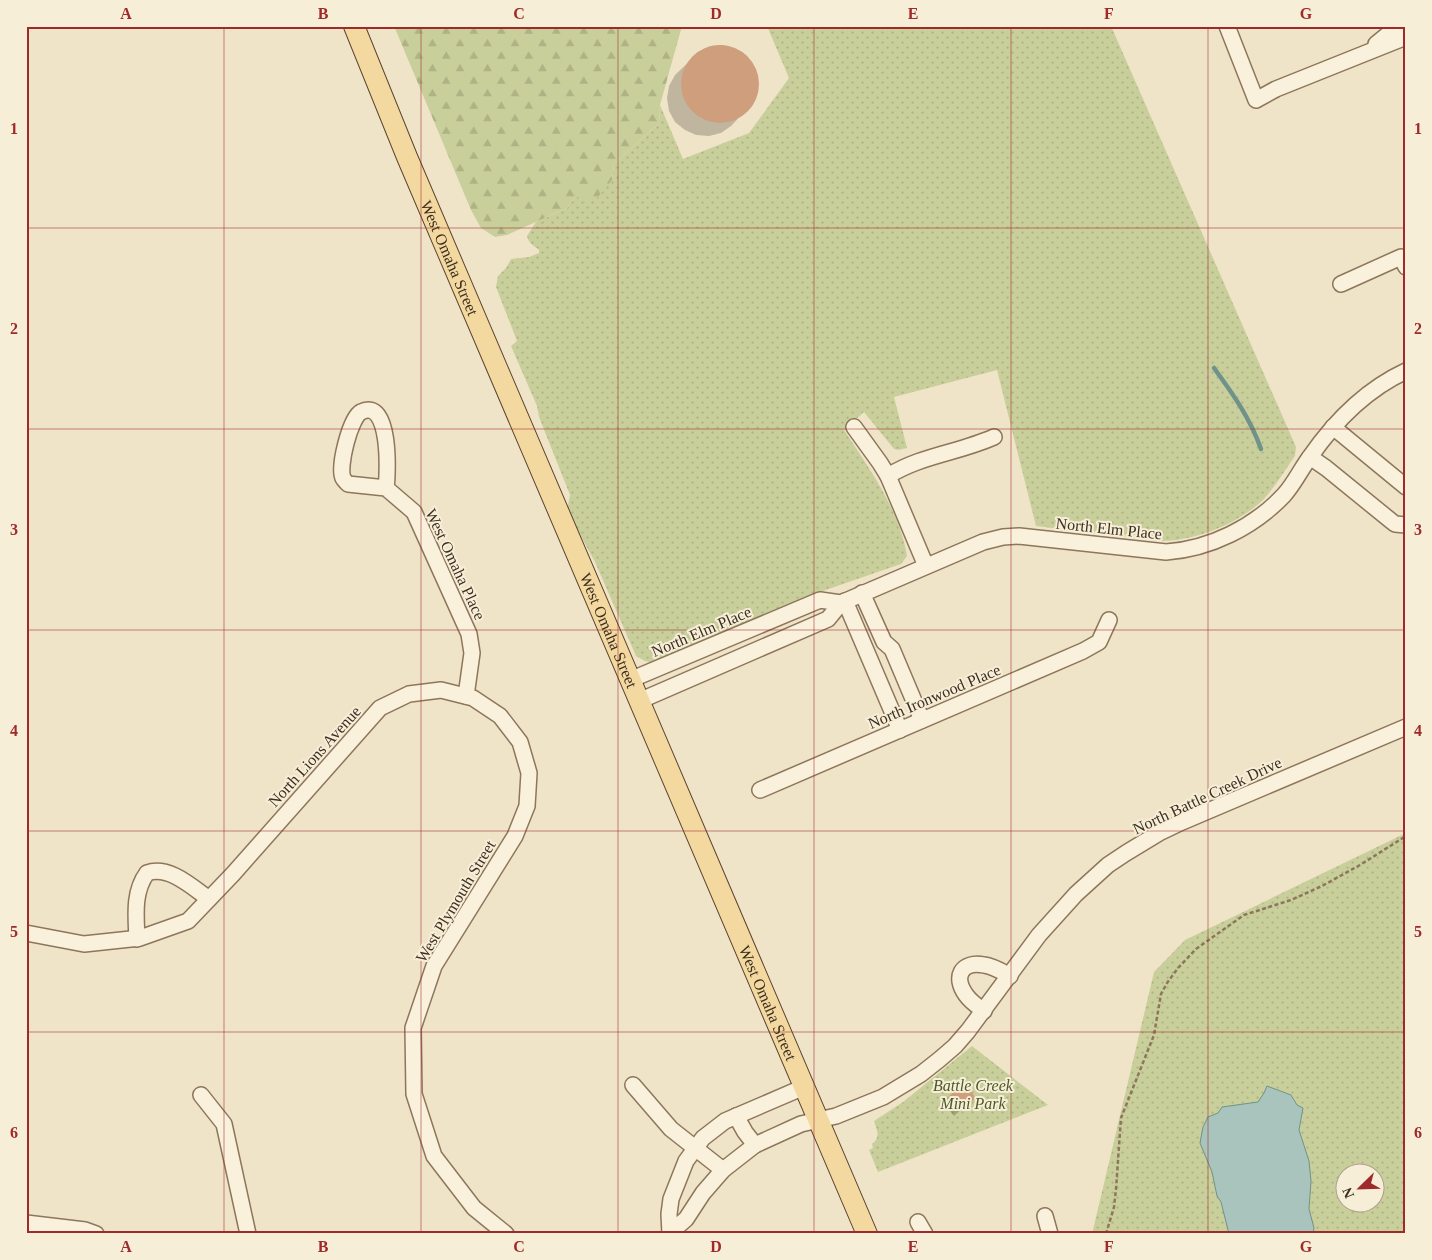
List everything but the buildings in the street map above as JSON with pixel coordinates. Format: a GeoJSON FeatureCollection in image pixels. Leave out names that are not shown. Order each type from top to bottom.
{"type":"FeatureCollection","features":[{"type":"Feature","properties":{"kind":"main road","name":"West Omaha Street"},"geometry":{"type":"LineString","coordinates":[[354,26],[407,157],[867,1234]]}},
{"type":"Feature","properties":{"kind":"street"},"geometry":{"type":"LineString","coordinates":[[1227,26],[1256,100],[1276,89],[1406,37]]}},
{"type":"Feature","properties":{"kind":"street"},"geometry":{"type":"LineString","coordinates":[[1364,55],[1398,26]]}},
{"type":"Feature","properties":{"kind":"street"},"geometry":{"type":"LineString","coordinates":[[1341,284],[1401,257],[1406,267]]}},
{"type":"Feature","properties":{"kind":"street","name":"North Elm Place"},"geometry":{"type":"LineString","coordinates":[[640,701],[828,619],[843,602],[862,592],[976,545],[1003,537],[1038,538],[1146,551],[1173,552],[1207,544],[1247,526],[1260,516],[1286,493],[1333,427],[1362,398],[1393,377],[1406,372]]}},
{"type":"Feature","properties":{"kind":"street"},"geometry":{"type":"LineString","coordinates":[[367,410],[380,416],[384,429],[388,473],[386,488],[348,484],[342,477],[342,466],[350,426],[355,416],[360,412],[367,410]]}},
{"type":"Feature","properties":{"kind":"street"},"geometry":{"type":"LineString","coordinates":[[854,427],[888,476],[926,566]]}},
{"type":"Feature","properties":{"kind":"street"},"geometry":{"type":"LineString","coordinates":[[1333,427],[1406,487]]}},
{"type":"Feature","properties":{"kind":"street"},"geometry":{"type":"LineString","coordinates":[[888,476],[902,467],[922,459],[966,448],[994,437]]}},
{"type":"Feature","properties":{"kind":"street"},"geometry":{"type":"LineString","coordinates":[[1310,457],[1395,524],[1406,525]]}},
{"type":"Feature","properties":{"kind":"street","name":"West Omaha Place"},"geometry":{"type":"LineString","coordinates":[[386,488],[414,512],[469,634],[472,653],[470,697]]}},
{"type":"Feature","properties":{"kind":"street"},"geometry":{"type":"LineString","coordinates":[[862,592],[884,642],[892,649],[922,720]]}},
{"type":"Feature","properties":{"kind":"street","name":"North Elm Place"},"geometry":{"type":"LineString","coordinates":[[630,680],[820,600],[843,602]]}},
{"type":"Feature","properties":{"kind":"street"},"geometry":{"type":"LineString","coordinates":[[843,602],[900,730]]}},
{"type":"Feature","properties":{"kind":"street","name":"North Ironwood Place"},"geometry":{"type":"LineString","coordinates":[[760,790],[1083,651],[1099,642],[1109,620]]}},
{"type":"Feature","properties":{"kind":"street","name":"North Lions Avenue"},"geometry":{"type":"LineString","coordinates":[[26,933],[84,944],[137,939],[188,921],[380,708],[409,694],[441,690],[470,697]]}},
{"type":"Feature","properties":{"kind":"street","name":"West Plymouth Street"},"geometry":{"type":"LineString","coordinates":[[470,697],[500,716],[520,742],[529,773],[527,806],[515,836],[434,966],[413,1028],[414,1094],[434,1156],[474,1208],[506,1234]]}},
{"type":"Feature","properties":{"kind":"street","name":"North Battle Creek Drive"},"geometry":{"type":"LineString","coordinates":[[670,1233],[686,1219],[703,1193],[723,1170],[755,1145],[802,1124],[836,1116],[883,1097],[921,1074],[955,1046],[984,1011],[1039,935],[1070,899],[1108,865],[1182,822],[1406,727]]}},
{"type":"Feature","properties":{"kind":"street"},"geometry":{"type":"LineString","coordinates":[[137,939],[136,904],[142,880],[147,873],[161,871],[172,874],[209,899]]}},
{"type":"Feature","properties":{"kind":"street"},"geometry":{"type":"LineString","coordinates":[[984,1011],[971,1002],[961,988],[959,979],[962,971],[968,965],[984,965],[994,967],[1010,976]]}},
{"type":"Feature","properties":{"kind":"street"},"geometry":{"type":"LineString","coordinates":[[633,1085],[661,1119],[681,1138],[723,1170]]}},
{"type":"Feature","properties":{"kind":"street","name":"North Battle Creek Drive"},"geometry":{"type":"LineString","coordinates":[[670,1233],[669,1214],[671,1199],[686,1161],[703,1138],[714,1128],[736,1116],[804,1087]]}},
{"type":"Feature","properties":{"kind":"street"},"geometry":{"type":"LineString","coordinates":[[201,1096],[224,1124],[248,1234]]}},
{"type":"Feature","properties":{"kind":"street"},"geometry":{"type":"LineString","coordinates":[[736,1116],[755,1145]]}},
{"type":"Feature","properties":{"kind":"street"},"geometry":{"type":"LineString","coordinates":[[1046,1216],[1050,1234]]}},
{"type":"Feature","properties":{"kind":"street"},"geometry":{"type":"LineString","coordinates":[[26,1223],[85,1230],[96,1234]]}},
{"type":"Feature","properties":{"kind":"path"},"geometry":{"type":"LineString","coordinates":[[1106,1234],[1114,1207],[1121,1118],[1154,1035],[1161,994],[1166,983],[1196,949],[1244,915],[1292,900],[1322,886],[1366,862],[1406,836]]}},
{"type":"Feature","properties":{"kind":"green space"},"geometry":{"type":"Polygon","coordinates":[[[394,26],[682,26],[660,105],[659,123],[614,164],[612,180],[597,198],[587,204],[579,197],[574,198],[567,208],[507,235],[495,237],[481,228],[471,210],[394,26]]]}},
{"type":"Feature","properties":{"kind":"green space"},"geometry":{"type":"Polygon","coordinates":[[[767,26],[1111,26],[1296,447],[1295,456],[1263,500],[1253,509],[1229,524],[1202,534],[1174,540],[1161,541],[1036,526],[997,370],[894,397],[907,448],[894,449],[864,412],[844,430],[891,506],[907,556],[901,564],[817,593],[654,663],[636,656],[595,562],[567,511],[570,495],[539,417],[537,406],[511,346],[517,341],[496,287],[498,276],[511,259],[529,257],[539,253],[539,250],[530,243],[527,236],[536,222],[567,208],[574,198],[612,180],[614,164],[659,123],[660,105],[683,159],[749,133],[789,78],[767,26]]]}},
{"type":"Feature","properties":{"kind":"green space"},"geometry":{"type":"Polygon","coordinates":[[[1406,833],[1406,1234],[1092,1234],[1154,972],[1185,940],[1406,833]]]}},
{"type":"Feature","properties":{"kind":"green space","name":"Battle Creek Mini Park"},"geometry":{"type":"Polygon","coordinates":[[[972,1046],[1048,1105],[878,1172],[869,1150],[873,1148],[872,1144],[877,1139],[874,1121],[903,1102],[972,1046]]]}},
{"type":"Feature","properties":{"kind":"water"},"geometry":{"type":"Polygon","coordinates":[[[1267,1086],[1291,1095],[1297,1105],[1303,1108],[1299,1130],[1309,1161],[1311,1181],[1309,1209],[1314,1228],[1313,1234],[1229,1234],[1221,1202],[1217,1196],[1212,1172],[1200,1143],[1203,1127],[1208,1117],[1218,1113],[1222,1107],[1258,1102],[1267,1086]]]}},
{"type":"Feature","properties":{"kind":"waterway"},"geometry":{"type":"LineString","coordinates":[[1214,368],[1246,417],[1261,449]]}}]}
